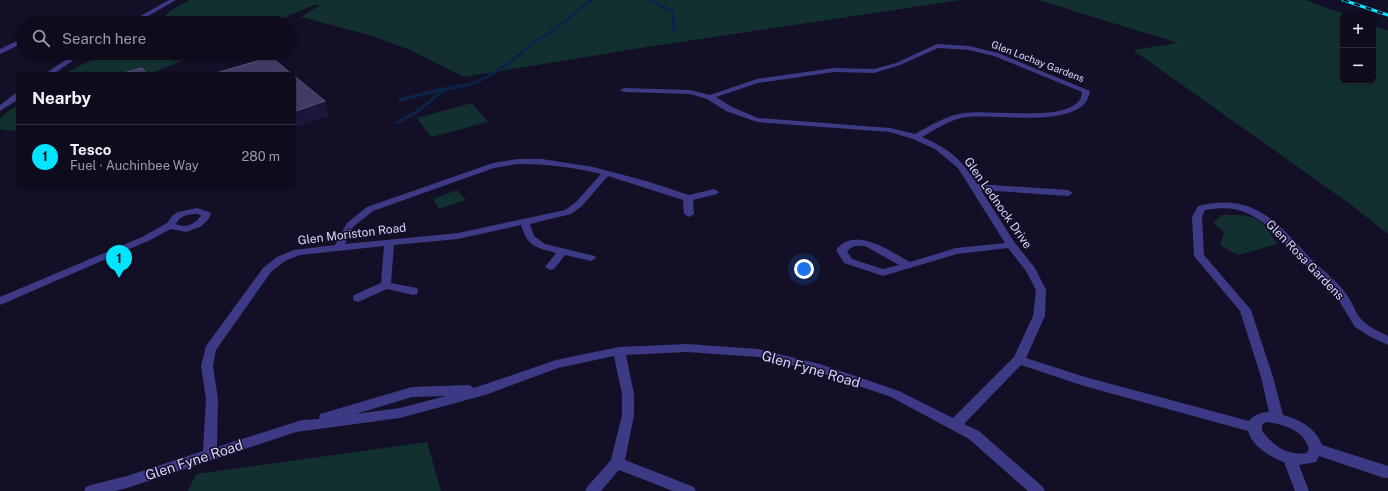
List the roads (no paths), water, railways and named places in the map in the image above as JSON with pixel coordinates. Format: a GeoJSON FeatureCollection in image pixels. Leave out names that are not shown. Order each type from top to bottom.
{"type":"FeatureCollection","features":[{"type":"Feature","properties":{"kind":"street"},"geometry":{"type":"LineString","coordinates":[[144,16],[173,0]]}},
{"type":"Feature","properties":{"kind":"street"},"geometry":{"type":"LineString","coordinates":[[0,52],[16,44]]}},
{"type":"Feature","properties":{"kind":"street","name":"Glen Lochay Gardens"},"geometry":{"type":"LineString","coordinates":[[710,97],[757,80],[834,70],[874,71],[898,64],[937,46],[969,48],[996,54],[1086,91],[1082,102],[1070,110],[1039,115],[967,115],[946,120],[916,137]]}},
{"type":"Feature","properties":{"kind":"street"},"geometry":{"type":"LineString","coordinates":[[52,72],[70,60]]}},
{"type":"Feature","properties":{"kind":"street","name":"Glen Lednock Drive"},"geometry":{"type":"LineString","coordinates":[[624,90],[690,92],[710,97],[729,109],[757,120],[890,130],[916,137],[938,148],[961,166],[1011,245],[1031,270],[1041,290],[1039,316],[1019,360],[955,424]]}},
{"type":"Feature","properties":{"kind":"street"},"geometry":{"type":"LineString","coordinates":[[0,109],[16,97]]}},
{"type":"Feature","properties":{"kind":"street"},"geometry":{"type":"LineString","coordinates":[[339,247],[346,229],[356,217],[370,209],[497,165],[528,162],[558,162],[655,186],[688,198],[714,192]]}},
{"type":"Feature","properties":{"kind":"street","name":"Glen Moriston Road"},"geometry":{"type":"LineString","coordinates":[[210,454],[212,406],[206,374],[206,359],[210,349],[267,270],[281,259],[298,252],[458,236],[525,223],[568,212],[579,204],[606,173]]}},
{"type":"Feature","properties":{"kind":"street"},"geometry":{"type":"LineString","coordinates":[[974,187],[1068,192]]}},
{"type":"Feature","properties":{"kind":"street"},"geometry":{"type":"LineString","coordinates":[[688,198],[689,214]]}},
{"type":"Feature","properties":{"kind":"street","name":"Glen Rosa Gardens"},"geometry":{"type":"LineString","coordinates":[[1277,418],[1267,377],[1245,310],[1198,256],[1197,217],[1201,208],[1225,204],[1258,213],[1269,220],[1318,273],[1340,293],[1359,324],[1388,341]]}},
{"type":"Feature","properties":{"kind":"street"},"geometry":{"type":"LineString","coordinates":[[525,223],[530,238],[542,246],[591,258]]}},
{"type":"Feature","properties":{"kind":"street"},"geometry":{"type":"LineString","coordinates":[[0,301],[145,239],[171,224]]}},
{"type":"Feature","properties":{"kind":"street"},"geometry":{"type":"LineString","coordinates":[[386,285],[389,242]]}},
{"type":"Feature","properties":{"kind":"street"},"geometry":{"type":"LineString","coordinates":[[908,265],[867,243],[852,243],[841,250],[848,262],[884,273],[956,250],[1011,245]]}},
{"type":"Feature","properties":{"kind":"street"},"geometry":{"type":"LineString","coordinates":[[550,267],[563,251]]}},
{"type":"Feature","properties":{"kind":"street"},"geometry":{"type":"LineString","coordinates":[[358,298],[386,285],[413,291]]}},
{"type":"Feature","properties":{"kind":"street","name":"Glen Fyne Road"},"geometry":{"type":"LineString","coordinates":[[296,427],[400,413],[485,390],[556,364],[619,351],[687,348],[758,353],[820,368],[895,394],[974,435],[1038,491]]}},
{"type":"Feature","properties":{"kind":"street"},"geometry":{"type":"LineString","coordinates":[[592,491],[617,463],[628,415],[628,394],[619,351]]}},
{"type":"Feature","properties":{"kind":"street"},"geometry":{"type":"LineString","coordinates":[[1019,360],[1084,381],[1255,428]]}},
{"type":"Feature","properties":{"kind":"street","name":"Glen Fyne Road"},"geometry":{"type":"LineString","coordinates":[[91,491],[127,482],[210,454],[412,392],[485,390]]}},
{"type":"Feature","properties":{"kind":"street"},"geometry":{"type":"LineString","coordinates":[[1316,449],[1311,458],[1297,460],[1283,456],[1266,446],[1255,433],[1255,422],[1264,417],[1277,418],[1297,425],[1311,438],[1316,449],[1384,472],[1388,472]]}},
{"type":"Feature","properties":{"kind":"street"},"geometry":{"type":"LineString","coordinates":[[1289,458],[1302,491]]}},
{"type":"Feature","properties":{"kind":"street"},"geometry":{"type":"LineString","coordinates":[[617,463],[690,491]]}},
{"type":"Feature","properties":{"kind":"waterway"},"geometry":{"type":"LineString","coordinates":[[462,86],[492,74],[553,31],[591,0]]}},
{"type":"Feature","properties":{"kind":"waterway"},"geometry":{"type":"LineString","coordinates":[[650,0],[673,12],[674,30],[677,32]]}},
{"type":"Feature","properties":{"kind":"waterway"},"geometry":{"type":"LineString","coordinates":[[444,89],[468,85]]}},
{"type":"Feature","properties":{"kind":"waterway"},"geometry":{"type":"LineString","coordinates":[[397,123],[421,109],[444,89]]}},
{"type":"Feature","properties":{"kind":"waterway"},"geometry":{"type":"LineString","coordinates":[[400,100],[444,89]]}},
{"type":"Feature","properties":{"kind":"railway"},"geometry":{"type":"LineString","coordinates":[[1343,0],[1388,15]]}},
{"type":"Feature","properties":{"kind":"place","name":"Tesco"},"geometry":{"type":"Point","coordinates":[119,278]}}]}
